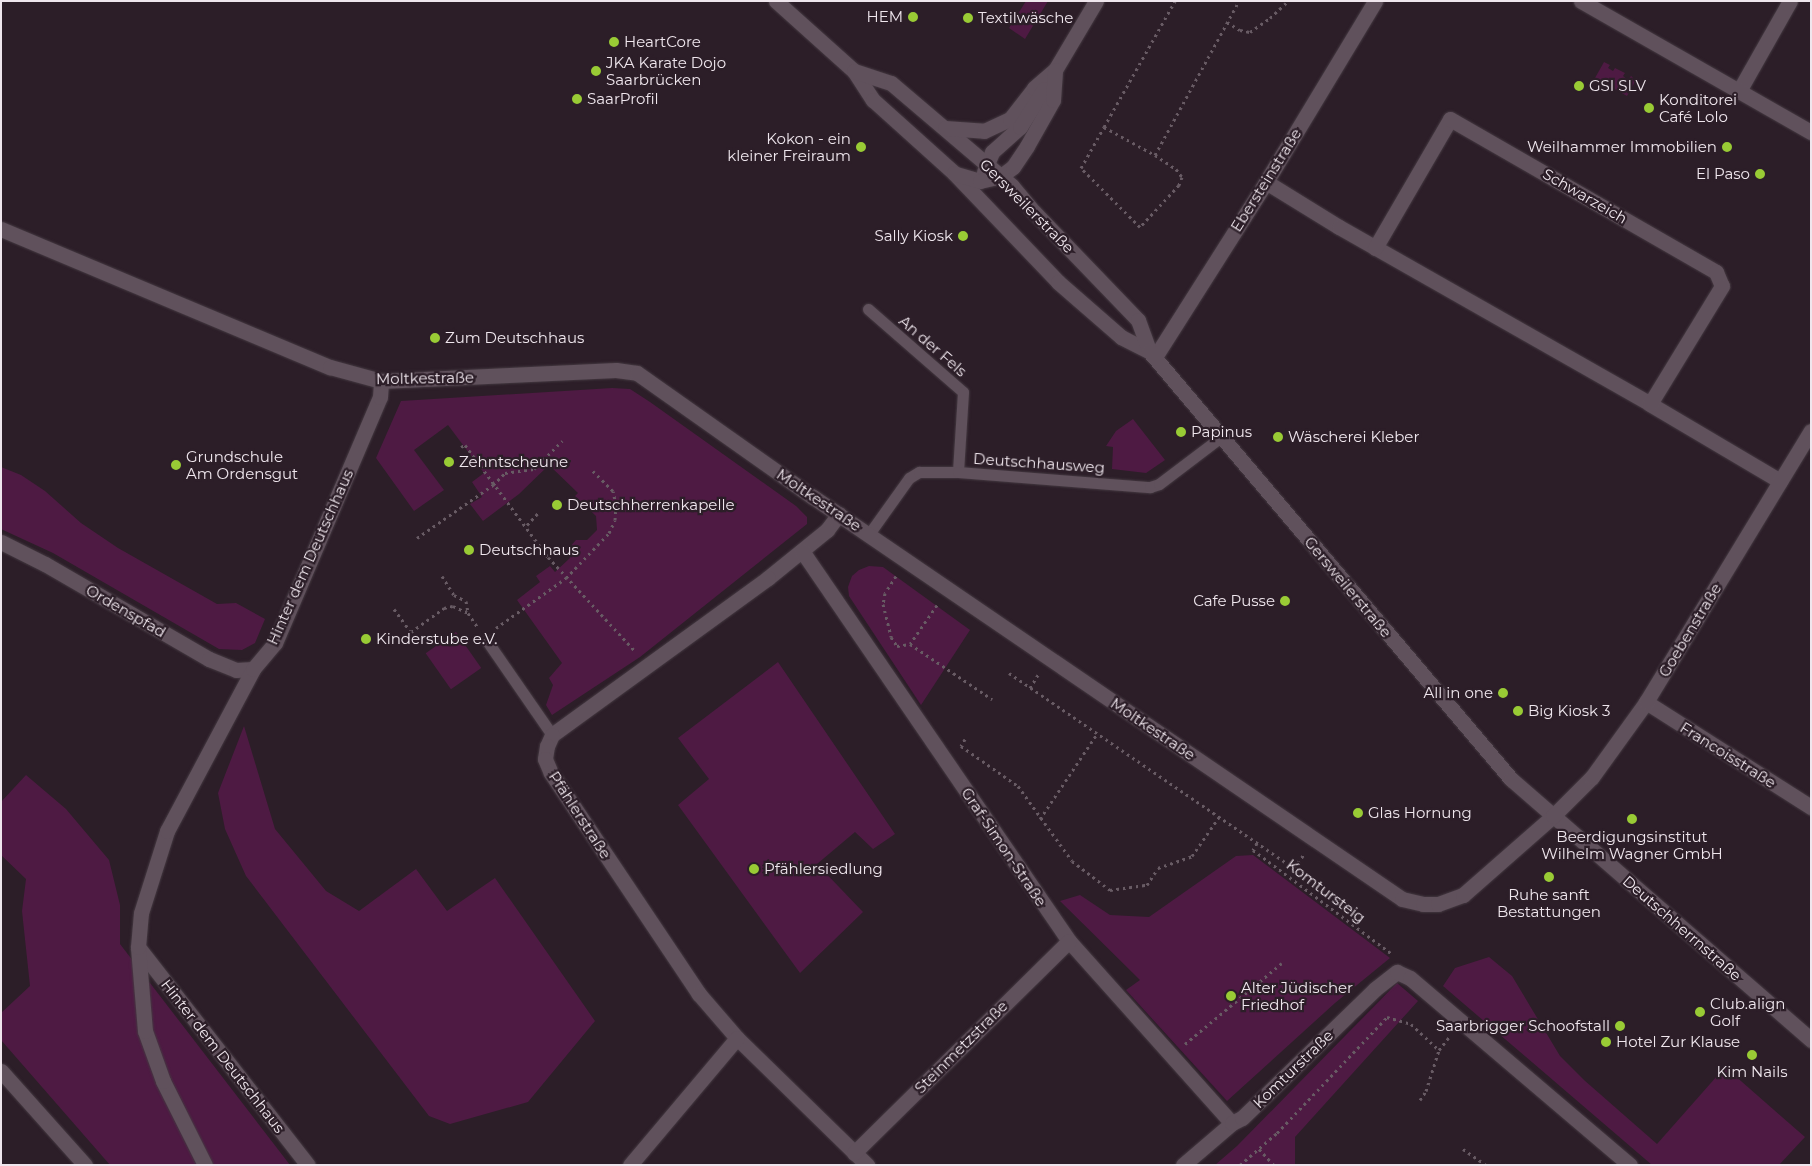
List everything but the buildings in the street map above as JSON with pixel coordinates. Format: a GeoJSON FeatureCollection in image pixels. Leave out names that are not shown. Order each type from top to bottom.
{"type":"FeatureCollection","features":[{"type":"Feature","properties":{"kind":"street","name":"Gersweilerstraße"},"geometry":{"type":"LineString","coordinates":[[776,1],[854,71],[873,100],[954,173],[987,210],[1094,316],[1121,337],[1152,354]]}},
{"type":"Feature","properties":{"kind":"street"},"geometry":{"type":"LineString","coordinates":[[987,210],[980,181],[992,152],[1020,127],[1096,1]]}},
{"type":"Feature","properties":{"kind":"street","name":"Ebersteinstraße"},"geometry":{"type":"LineString","coordinates":[[1152,354],[1266,182],[1376,1]]}},
{"type":"Feature","properties":{"kind":"street"},"geometry":{"type":"LineString","coordinates":[[1581,1],[1811,132]]}},
{"type":"Feature","properties":{"kind":"street"},"geometry":{"type":"LineString","coordinates":[[1739,91],[1790,1]]}},
{"type":"Feature","properties":{"kind":"street"},"geometry":{"type":"LineString","coordinates":[[945,128],[984,131],[997,126],[1010,119],[1034,88],[1055,70]]}},
{"type":"Feature","properties":{"kind":"street"},"geometry":{"type":"LineString","coordinates":[[954,173],[980,181],[1001,176],[1013,167],[1023,153],[1052,100],[1055,70]]}},
{"type":"Feature","properties":{"kind":"street","name":"Gersweilerstraße"},"geometry":{"type":"LineString","coordinates":[[854,71],[891,83],[987,163],[1138,320],[1152,354],[1221,437],[1511,779],[1552,816]]}},
{"type":"Feature","properties":{"kind":"street","name":"Schwarzeich"},"geometry":{"type":"LineString","coordinates":[[1375,248],[1450,119],[1716,272],[1722,286],[1650,404]]}},
{"type":"Feature","properties":{"kind":"street"},"geometry":{"type":"LineString","coordinates":[[1266,182],[1375,248],[1650,404],[1780,481]]}},
{"type":"Feature","properties":{"kind":"street","name":"Moltkestraße"},"geometry":{"type":"LineString","coordinates":[[1,229],[338,370],[381,381],[616,370],[637,373],[839,514],[1402,899],[1438,904],[1463,895],[1552,816]]}},
{"type":"Feature","properties":{"kind":"street","name":"Hinter dem Deutschhaus"},"geometry":{"type":"LineString","coordinates":[[205,1165],[163,1081],[145,1031],[138,948],[141,913],[167,831],[253,669],[274,643],[380,397],[381,381]]}},
{"type":"Feature","properties":{"kind":"street","name":"Goebenstraße"},"geometry":{"type":"LineString","coordinates":[[1552,816],[1592,777],[1646,702],[1811,431]]}},
{"type":"Feature","properties":{"kind":"street"},"geometry":{"type":"LineString","coordinates":[[552,735],[802,551],[827,530],[839,514]]}},
{"type":"Feature","properties":{"kind":"street","name":"Ordenspfad"},"geometry":{"type":"LineString","coordinates":[[1,542],[45,564],[209,659],[236,670],[253,669]]}},
{"type":"Feature","properties":{"kind":"street","name":"Graf-Simon-Straße"},"geometry":{"type":"LineString","coordinates":[[802,551],[1069,941],[1232,1123]]}},
{"type":"Feature","properties":{"kind":"street","name":"Francoisstraße"},"geometry":{"type":"LineString","coordinates":[[1646,702],[1811,807]]}},
{"type":"Feature","properties":{"kind":"street","name":"Pfählerstraße"},"geometry":{"type":"LineString","coordinates":[[552,735],[547,746],[545,759],[551,772],[699,994],[737,1038],[867,1165]]}},
{"type":"Feature","properties":{"kind":"street","name":"Deutschherrnstraße"},"geometry":{"type":"LineString","coordinates":[[1552,816],[1811,1040]]}},
{"type":"Feature","properties":{"kind":"street","name":"Steinmetzstraße"},"geometry":{"type":"LineString","coordinates":[[854,1153],[1069,941]]}},
{"type":"Feature","properties":{"kind":"street","name":"Hinter dem Deutschhaus"},"geometry":{"type":"LineString","coordinates":[[138,948],[308,1165]]}},
{"type":"Feature","properties":{"kind":"street","name":"Komturstraße"},"geometry":{"type":"LineString","coordinates":[[1184,1165],[1232,1123],[1242,1118],[1375,989],[1389,976],[1397,972],[1410,978],[1630,1165]]}},
{"type":"Feature","properties":{"kind":"street"},"geometry":{"type":"LineString","coordinates":[[630,1165],[737,1038]]}},
{"type":"Feature","properties":{"kind":"street"},"geometry":{"type":"LineString","coordinates":[[1,1071],[85,1165]]}},
{"type":"Feature","properties":{"kind":"lane","name":"An der Fels"},"geometry":{"type":"LineString","coordinates":[[868,309],[963,392],[958,472]]}},
{"type":"Feature","properties":{"kind":"lane","name":"Deutschhausweg"},"geometry":{"type":"LineString","coordinates":[[869,534],[909,478],[919,472],[958,472],[1150,486],[1159,484],[1221,437]]}},
{"type":"Feature","properties":{"kind":"lane"},"geometry":{"type":"LineString","coordinates":[[485,639],[552,735]]}},
{"type":"Feature","properties":{"kind":"path"},"geometry":{"type":"LineString","coordinates":[[1104,127],[1155,154],[1176,168],[1182,177],[1179,185],[1140,227],[1081,168],[1104,127],[1175,1]]}},
{"type":"Feature","properties":{"kind":"path"},"geometry":{"type":"LineString","coordinates":[[1155,154],[1239,1]]}},
{"type":"Feature","properties":{"kind":"path"},"geometry":{"type":"LineString","coordinates":[[1227,22],[1240,30],[1250,32],[1270,18],[1288,1]]}},
{"type":"Feature","properties":{"kind":"path"},"geometry":{"type":"LineString","coordinates":[[417,538],[494,484],[505,473],[513,470],[534,470],[562,441]]}},
{"type":"Feature","properties":{"kind":"path"},"geometry":{"type":"LineString","coordinates":[[461,447],[465,445],[566,578],[638,655]]}},
{"type":"Feature","properties":{"kind":"path"},"geometry":{"type":"LineString","coordinates":[[442,576],[454,595],[466,601],[468,613],[485,639],[566,578],[609,532],[615,520],[616,505],[612,491],[591,469]]}},
{"type":"Feature","properties":{"kind":"path"},"geometry":{"type":"LineString","coordinates":[[527,525],[538,514]]}},
{"type":"Feature","properties":{"kind":"path"},"geometry":{"type":"LineString","coordinates":[[896,576],[886,593],[883,604],[891,637],[897,646],[910,644],[992,699]]}},
{"type":"Feature","properties":{"kind":"path"},"geometry":{"type":"LineString","coordinates":[[394,608],[411,632],[444,608],[454,606],[468,613]]}},
{"type":"Feature","properties":{"kind":"path"},"geometry":{"type":"LineString","coordinates":[[910,644],[937,606]]}},
{"type":"Feature","properties":{"kind":"path"},"geometry":{"type":"LineString","coordinates":[[1009,673],[1259,844]]}},
{"type":"Feature","properties":{"kind":"path"},"geometry":{"type":"LineString","coordinates":[[1030,688],[1037,677]]}},
{"type":"Feature","properties":{"kind":"path"},"geometry":{"type":"LineString","coordinates":[[1040,820],[1097,734]]}},
{"type":"Feature","properties":{"kind":"path"},"geometry":{"type":"LineString","coordinates":[[965,739],[961,746],[1018,786],[1040,820],[1072,861],[1110,890],[1147,885],[1158,868],[1192,856],[1218,817]]}},
{"type":"Feature","properties":{"kind":"path","name":"Komtursteig"},"geometry":{"type":"LineString","coordinates":[[1300,859],[1294,868],[1259,844],[1252,850],[1393,955]]}},
{"type":"Feature","properties":{"kind":"path"},"geometry":{"type":"LineString","coordinates":[[1171,1055],[1282,963]]}},
{"type":"Feature","properties":{"kind":"path"},"geometry":{"type":"LineString","coordinates":[[1240,1165],[1259,1149],[1387,1017],[1411,1024],[1439,1050]]}},
{"type":"Feature","properties":{"kind":"path"},"geometry":{"type":"LineString","coordinates":[[1420,1100],[1426,1091],[1439,1050],[1451,1034]]}},
{"type":"Feature","properties":{"kind":"path"},"geometry":{"type":"LineString","coordinates":[[1259,1149],[1274,1165]]}},
{"type":"Feature","properties":{"kind":"path"},"geometry":{"type":"LineString","coordinates":[[1463,1149],[1486,1165]]}},
{"type":"Feature","properties":{"kind":"shaded area"},"geometry":{"type":"Polygon","coordinates":[[[1026,1],[1048,1],[1025,39],[1009,28],[1026,1]]]}},
{"type":"Feature","properties":{"kind":"shaded area"},"geometry":{"type":"Polygon","coordinates":[[[1604,62],[1610,65],[1608,68],[1613,71],[1615,68],[1625,73],[1623,76],[1628,80],[1631,76],[1636,80],[1627,96],[1595,78],[1604,62]]]}},
{"type":"Feature","properties":{"kind":"shaded area"},"geometry":{"type":"Polygon","coordinates":[[[612,388],[630,389],[650,402],[796,506],[807,517],[807,524],[640,657],[552,715],[546,705],[553,685],[549,678],[562,663],[517,600],[540,582],[536,576],[550,566],[555,572],[570,558],[565,552],[576,540],[587,540],[597,530],[596,516],[575,496],[578,493],[549,465],[519,494],[483,521],[470,504],[482,497],[472,482],[484,473],[448,425],[414,450],[444,490],[414,511],[376,458],[401,401],[612,388]]]}},
{"type":"Feature","properties":{"kind":"shaded area"},"geometry":{"type":"Polygon","coordinates":[[[1133,419],[1165,460],[1146,473],[1112,469],[1113,447],[1106,446],[1116,431],[1133,419]]]}},
{"type":"Feature","properties":{"kind":"shaded area"},"geometry":{"type":"Polygon","coordinates":[[[1,467],[21,475],[45,491],[81,523],[118,548],[217,604],[236,603],[265,619],[255,643],[242,650],[219,649],[53,553],[1,529],[1,467]]]}},
{"type":"Feature","properties":{"kind":"shaded area"},"geometry":{"type":"Polygon","coordinates":[[[869,566],[883,567],[970,630],[921,705],[849,596],[848,587],[852,576],[859,570],[869,566]]]}},
{"type":"Feature","properties":{"kind":"shaded area"},"geometry":{"type":"Polygon","coordinates":[[[456,632],[481,668],[451,689],[426,653],[456,632]]]}},
{"type":"Feature","properties":{"kind":"shaded area"},"geometry":{"type":"Polygon","coordinates":[[[778,662],[895,834],[873,849],[855,832],[817,864],[863,912],[800,973],[678,805],[709,779],[678,738],[778,662]]]}},
{"type":"Feature","properties":{"kind":"shaded area"},"geometry":{"type":"Polygon","coordinates":[[[244,726],[275,829],[326,891],[359,911],[416,869],[447,911],[495,878],[595,1021],[528,1102],[450,1124],[429,1116],[246,876],[225,829],[218,793],[244,726]]]}},
{"type":"Feature","properties":{"kind":"shaded area"},"geometry":{"type":"Polygon","coordinates":[[[26,775],[66,809],[109,860],[120,905],[120,944],[290,1165],[110,1165],[1,1040],[1,1013],[30,986],[22,911],[26,879],[1,855],[1,802],[26,775]]]}},
{"type":"Feature","properties":{"kind":"shaded area"},"geometry":{"type":"Polygon","coordinates":[[[1253,855],[1390,958],[1335,1003],[1227,1101],[1126,990],[1140,980],[1060,901],[1080,895],[1110,915],[1149,917],[1236,856],[1253,855]]]}},
{"type":"Feature","properties":{"kind":"shaded area"},"geometry":{"type":"Polygon","coordinates":[[[1489,957],[1512,976],[1560,1056],[1584,1080],[1657,1144],[1725,1067],[1805,1137],[1779,1165],[1652,1165],[1443,986],[1455,968],[1489,957]]]}},
{"type":"Feature","properties":{"kind":"shaded area"},"geometry":{"type":"Polygon","coordinates":[[[1397,983],[1418,1001],[1295,1137],[1295,1165],[1215,1165],[1237,1146],[1397,983]]]}},
{"type":"Feature","properties":{"kind":"place","name":"HEM"},"geometry":{"type":"Point","coordinates":[913,17]}},
{"type":"Feature","properties":{"kind":"place","name":"Textilwäsche"},"geometry":{"type":"Point","coordinates":[968,18]}},
{"type":"Feature","properties":{"kind":"place","name":"HeartCore"},"geometry":{"type":"Point","coordinates":[614,42]}},
{"type":"Feature","properties":{"kind":"place","name":"JKA Karate Dojo Saarbrücken"},"geometry":{"type":"Point","coordinates":[596,71]}},
{"type":"Feature","properties":{"kind":"place","name":"GSI SLV"},"geometry":{"type":"Point","coordinates":[1579,86]}},
{"type":"Feature","properties":{"kind":"place","name":"SaarProfil"},"geometry":{"type":"Point","coordinates":[577,99]}},
{"type":"Feature","properties":{"kind":"place","name":"Konditorei Café Lolo"},"geometry":{"type":"Point","coordinates":[1649,108]}},
{"type":"Feature","properties":{"kind":"place","name":"Kokon - ein kleiner Freiraum"},"geometry":{"type":"Point","coordinates":[861,147]}},
{"type":"Feature","properties":{"kind":"place","name":"Weilhammer Immobilien"},"geometry":{"type":"Point","coordinates":[1727,147]}},
{"type":"Feature","properties":{"kind":"place","name":"El Paso"},"geometry":{"type":"Point","coordinates":[1760,174]}},
{"type":"Feature","properties":{"kind":"place","name":"Sally Kiosk"},"geometry":{"type":"Point","coordinates":[963,236]}},
{"type":"Feature","properties":{"kind":"place","name":"Zum Deutschhaus"},"geometry":{"type":"Point","coordinates":[435,338]}},
{"type":"Feature","properties":{"kind":"place","name":"Papinus"},"geometry":{"type":"Point","coordinates":[1181,432]}},
{"type":"Feature","properties":{"kind":"place","name":"Wäscherei Kleber"},"geometry":{"type":"Point","coordinates":[1278,437]}},
{"type":"Feature","properties":{"kind":"place","name":"Zehntscheune"},"geometry":{"type":"Point","coordinates":[449,462]}},
{"type":"Feature","properties":{"kind":"place","name":"Grundschule Am Ordensgut"},"geometry":{"type":"Point","coordinates":[176,465]}},
{"type":"Feature","properties":{"kind":"place","name":"Deutschherrenkapelle"},"geometry":{"type":"Point","coordinates":[557,505]}},
{"type":"Feature","properties":{"kind":"place","name":"Deutschhaus"},"geometry":{"type":"Point","coordinates":[469,550]}},
{"type":"Feature","properties":{"kind":"place","name":"Cafe Pusse"},"geometry":{"type":"Point","coordinates":[1285,601]}},
{"type":"Feature","properties":{"kind":"place","name":"Kinderstube e.V."},"geometry":{"type":"Point","coordinates":[366,639]}},
{"type":"Feature","properties":{"kind":"place","name":"All in one"},"geometry":{"type":"Point","coordinates":[1503,693]}},
{"type":"Feature","properties":{"kind":"place","name":"Big Kiosk 3"},"geometry":{"type":"Point","coordinates":[1518,711]}},
{"type":"Feature","properties":{"kind":"place","name":"Glas Hornung"},"geometry":{"type":"Point","coordinates":[1358,813]}},
{"type":"Feature","properties":{"kind":"place","name":"Beerdigungsinstitut Wilhelm Wagner GmbH"},"geometry":{"type":"Point","coordinates":[1632,819]}},
{"type":"Feature","properties":{"kind":"place","name":"Pfählersiedlung"},"geometry":{"type":"Point","coordinates":[754,869]}},
{"type":"Feature","properties":{"kind":"place","name":"Ruhe sanft Bestattungen"},"geometry":{"type":"Point","coordinates":[1549,877]}},
{"type":"Feature","properties":{"kind":"place","name":"Alter Jüdischer Friedhof"},"geometry":{"type":"Point","coordinates":[1231,996]}},
{"type":"Feature","properties":{"kind":"place","name":"Club.align Golf"},"geometry":{"type":"Point","coordinates":[1700,1012]}},
{"type":"Feature","properties":{"kind":"place","name":"Saarbrigger Schoofstall"},"geometry":{"type":"Point","coordinates":[1620,1026]}},
{"type":"Feature","properties":{"kind":"place","name":"Hotel Zur Klause"},"geometry":{"type":"Point","coordinates":[1606,1042]}},
{"type":"Feature","properties":{"kind":"place","name":"Kim Nails"},"geometry":{"type":"Point","coordinates":[1752,1055]}}]}
